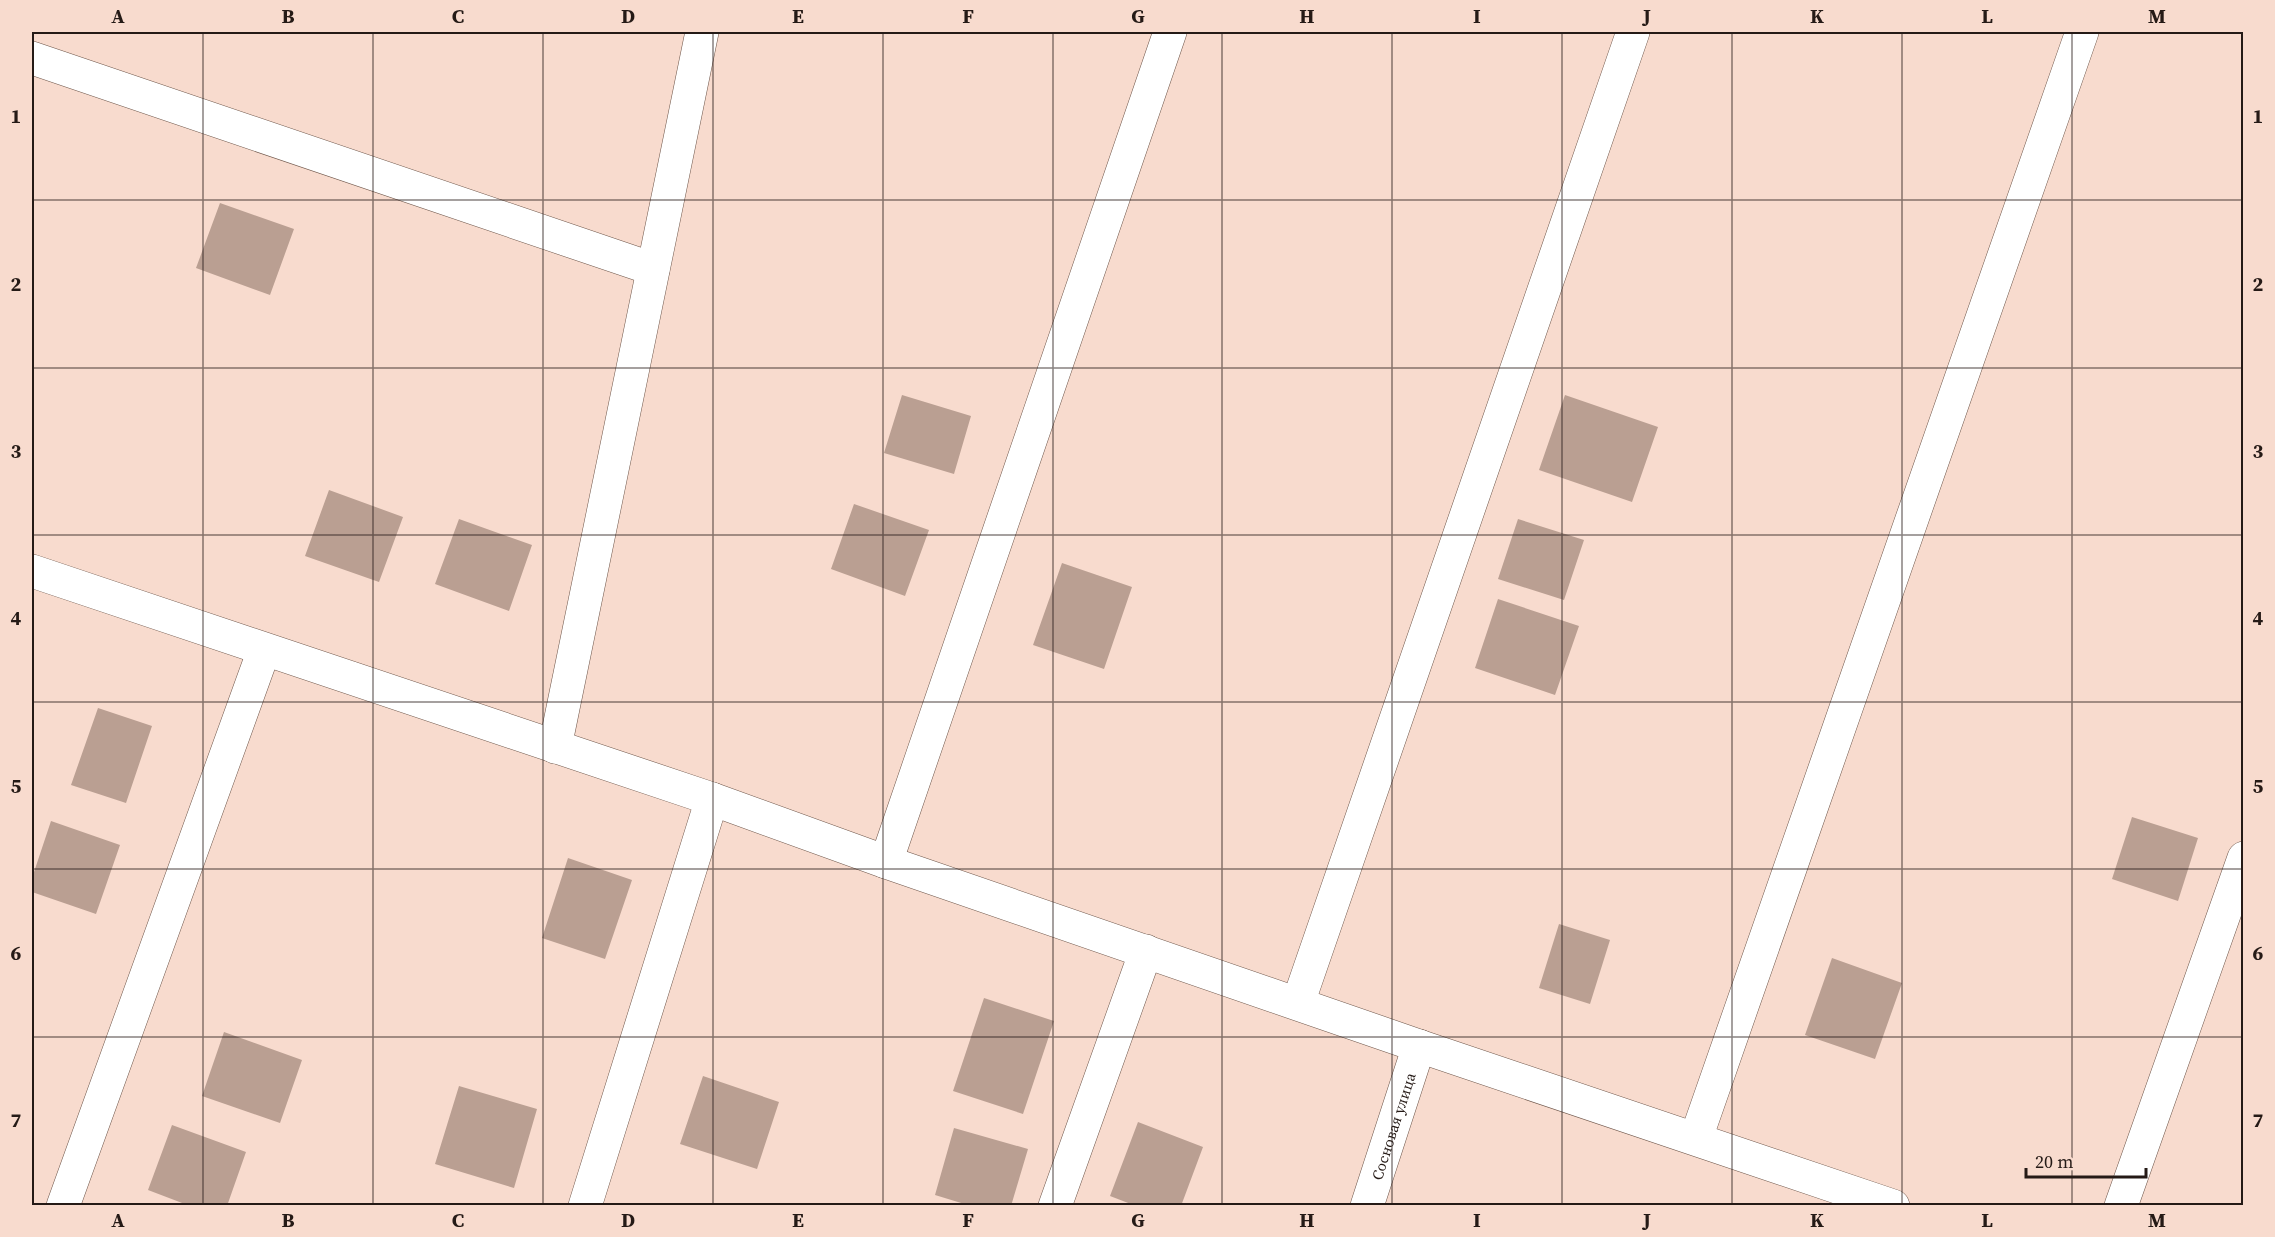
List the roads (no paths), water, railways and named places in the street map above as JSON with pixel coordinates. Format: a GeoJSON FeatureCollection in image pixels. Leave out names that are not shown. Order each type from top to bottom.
{"type":"FeatureCollection","features":[{"type":"Feature","properties":{"kind":"street"},"geometry":{"type":"LineString","coordinates":[[555,747],[702,32]]}},
{"type":"Feature","properties":{"kind":"street"},"geometry":{"type":"LineString","coordinates":[[886,862],[1170,32]]}},
{"type":"Feature","properties":{"kind":"street"},"geometry":{"type":"LineString","coordinates":[[1298,1003],[1633,32]]}},
{"type":"Feature","properties":{"kind":"street"},"geometry":{"type":"LineString","coordinates":[[1696,1138],[2082,32]]}},
{"type":"Feature","properties":{"kind":"street"},"geometry":{"type":"LineString","coordinates":[[32,58],[653,269]]}},
{"type":"Feature","properties":{"kind":"street"},"geometry":{"type":"LineString","coordinates":[[32,570],[712,799],[886,862],[1419,1046],[1696,1138],[1851,1199],[1893,1206]]}},
{"type":"Feature","properties":{"kind":"street"},"geometry":{"type":"LineString","coordinates":[[63,1206],[264,650]]}},
{"type":"Feature","properties":{"kind":"street"},"geometry":{"type":"LineString","coordinates":[[585,1206],[712,799]]}},
{"type":"Feature","properties":{"kind":"street"},"geometry":{"type":"LineString","coordinates":[[2121,1206],[2244,858]]}},
{"type":"Feature","properties":{"kind":"street"},"geometry":{"type":"LineString","coordinates":[[1055,1206],[1146,951]]}},
{"type":"Feature","properties":{"kind":"street","name":"Сосновая улица"},"geometry":{"type":"LineString","coordinates":[[1367,1206],[1419,1046]]}}]}
